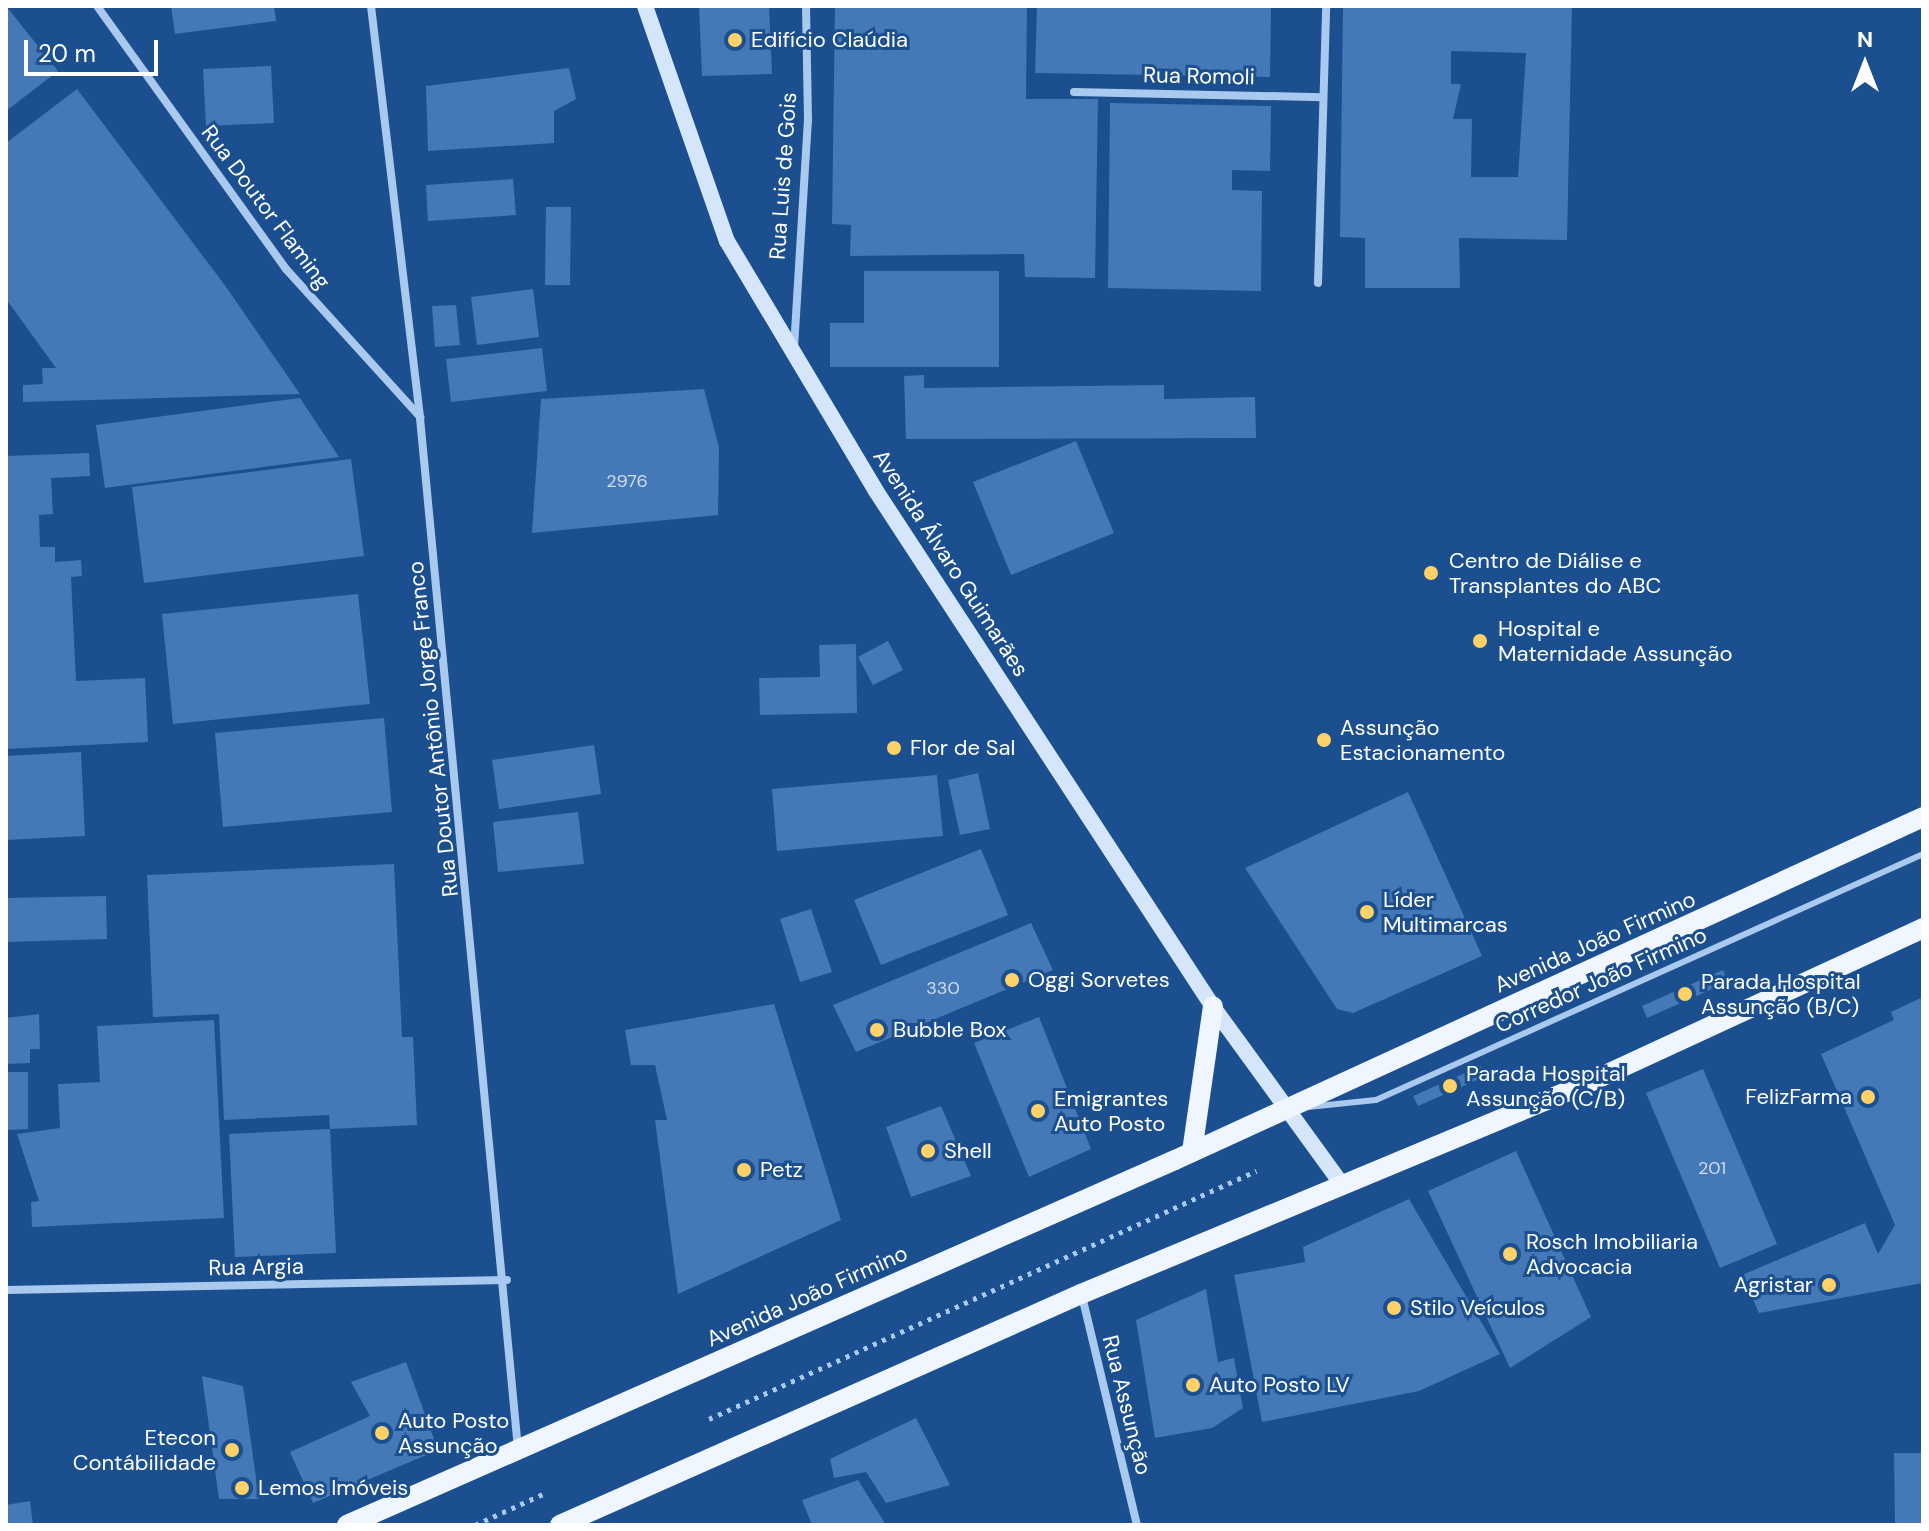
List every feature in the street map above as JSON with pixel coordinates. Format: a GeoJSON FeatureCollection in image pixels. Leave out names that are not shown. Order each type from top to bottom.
{"type":"FeatureCollection","features":[{"type":"Feature","properties":{"kind":"main road","name":"Avenida João Firmino"},"geometry":{"type":"LineString","coordinates":[[347,1525],[1286,1110],[1923,817]]}},
{"type":"Feature","properties":{"kind":"main road"},"geometry":{"type":"LineString","coordinates":[[560,1525],[1081,1294],[1341,1183],[1590,1082],[1923,928]]}},
{"type":"Feature","properties":{"kind":"main road"},"geometry":{"type":"LineString","coordinates":[[1192,1152],[1213,1007]]}},
{"type":"Feature","properties":{"kind":"street","name":"Rua Doutor Flaming"},"geometry":{"type":"LineString","coordinates":[[97,6],[286,269],[420,418]]}},
{"type":"Feature","properties":{"kind":"street","name":"Rua Doutor Antônio Jorge Franco"},"geometry":{"type":"LineString","coordinates":[[371,6],[420,418],[507,1280],[518,1449]]}},
{"type":"Feature","properties":{"kind":"street","name":"Avenida Álvaro Guimarães"},"geometry":{"type":"LineString","coordinates":[[645,6],[727,241],[876,491],[1213,1007],[1286,1110]]}},
{"type":"Feature","properties":{"kind":"street","name":"Rua Luis de Gois"},"geometry":{"type":"LineString","coordinates":[[794,349],[808,120],[806,6]]}},
{"type":"Feature","properties":{"kind":"street"},"geometry":{"type":"LineString","coordinates":[[1318,283],[1326,6]]}},
{"type":"Feature","properties":{"kind":"street","name":"Rua Romoli"},"geometry":{"type":"LineString","coordinates":[[1074,92],[1323,97]]}},
{"type":"Feature","properties":{"kind":"street"},"geometry":{"type":"LineString","coordinates":[[1286,1110],[1341,1183]]}},
{"type":"Feature","properties":{"kind":"street","name":"Rua Argia"},"geometry":{"type":"LineString","coordinates":[[6,1290],[507,1280]]}},
{"type":"Feature","properties":{"kind":"street","name":"Rua Assunção"},"geometry":{"type":"LineString","coordinates":[[1081,1294],[1137,1525]]}},
{"type":"Feature","properties":{"kind":"lane","name":"Corredor João Firmino"},"geometry":{"type":"LineString","coordinates":[[1286,1110],[1376,1100],[1923,854]]}},
{"type":"Feature","properties":{"kind":"path"},"geometry":{"type":"LineString","coordinates":[[705,1421],[1256,1171]]}},
{"type":"Feature","properties":{"kind":"path"},"geometry":{"type":"LineString","coordinates":[[475,1525],[560,1486]]}},
{"type":"Feature","properties":{"kind":"building"},"geometry":{"type":"Polygon","coordinates":[[[6,6],[58,71],[6,111],[6,6]]]}},
{"type":"Feature","properties":{"kind":"building"},"geometry":{"type":"Polygon","coordinates":[[[171,6],[274,6],[276,21],[175,34],[171,6]]]}},
{"type":"Feature","properties":{"kind":"building","name":"Edifício Claúdia"},"geometry":{"type":"Polygon","coordinates":[[[699,6],[769,6],[772,74],[702,76],[699,6]]]}},
{"type":"Feature","properties":{"kind":"building"},"geometry":{"type":"Polygon","coordinates":[[[835,6],[1027,6],[1026,99],[1098,99],[1095,278],[1025,277],[1024,254],[850,256],[851,225],[832,224],[835,6]]]}},
{"type":"Feature","properties":{"kind":"building"},"geometry":{"type":"Polygon","coordinates":[[[1037,6],[1271,6],[1270,77],[1035,73],[1037,6]]]}},
{"type":"Feature","properties":{"kind":"building"},"geometry":{"type":"Polygon","coordinates":[[[1343,6],[1572,6],[1567,240],[1459,238],[1460,288],[1365,288],[1365,238],[1340,237],[1343,6]],[[1451,51],[1451,84],[1461,84],[1453,119],[1472,119],[1471,177],[1518,177],[1526,53],[1451,51]]]}},
{"type":"Feature","properties":{"kind":"building"},"geometry":{"type":"Polygon","coordinates":[[[271,66],[274,123],[206,126],[203,69],[271,66]]]}},
{"type":"Feature","properties":{"kind":"building"},"geometry":{"type":"Polygon","coordinates":[[[569,68],[576,99],[554,111],[554,143],[428,151],[426,86],[569,68]]]}},
{"type":"Feature","properties":{"kind":"building"},"geometry":{"type":"Polygon","coordinates":[[[77,89],[224,284],[300,394],[23,402],[23,385],[43,384],[42,368],[56,368],[6,299],[6,143],[77,89]]]}},
{"type":"Feature","properties":{"kind":"building"},"geometry":{"type":"Polygon","coordinates":[[[1110,103],[1271,106],[1270,171],[1232,170],[1232,190],[1262,191],[1261,291],[1108,288],[1110,103]]]}},
{"type":"Feature","properties":{"kind":"building"},"geometry":{"type":"Polygon","coordinates":[[[513,179],[516,215],[428,221],[426,185],[513,179]]]}},
{"type":"Feature","properties":{"kind":"building"},"geometry":{"type":"Polygon","coordinates":[[[546,207],[571,207],[570,285],[545,285],[546,207]]]}},
{"type":"Feature","properties":{"kind":"building"},"geometry":{"type":"Polygon","coordinates":[[[864,271],[999,271],[999,367],[830,367],[830,323],[864,323],[864,271]]]}},
{"type":"Feature","properties":{"kind":"building"},"geometry":{"type":"Polygon","coordinates":[[[533,289],[539,337],[477,345],[471,297],[533,289]]]}},
{"type":"Feature","properties":{"kind":"building"},"geometry":{"type":"Polygon","coordinates":[[[456,305],[460,345],[435,347],[432,306],[456,305]]]}},
{"type":"Feature","properties":{"kind":"building"},"geometry":{"type":"Polygon","coordinates":[[[542,348],[547,391],[451,402],[446,359],[542,348]]]}},
{"type":"Feature","properties":{"kind":"building"},"geometry":{"type":"Polygon","coordinates":[[[924,375],[924,388],[1164,385],[1164,399],[1255,397],[1256,438],[906,439],[904,376],[924,375]]]}},
{"type":"Feature","properties":{"kind":"building"},"geometry":{"type":"Polygon","coordinates":[[[704,389],[719,448],[718,515],[532,533],[541,399],[704,389]]]}},
{"type":"Feature","properties":{"kind":"building"},"geometry":{"type":"Polygon","coordinates":[[[300,398],[339,457],[105,488],[96,425],[300,398]]]}},
{"type":"Feature","properties":{"kind":"building"},"geometry":{"type":"Polygon","coordinates":[[[1076,441],[1114,533],[1011,575],[973,482],[1076,441]]]}},
{"type":"Feature","properties":{"kind":"building"},"geometry":{"type":"Polygon","coordinates":[[[89,453],[90,476],[51,478],[53,514],[39,515],[40,547],[55,547],[55,562],[81,560],[82,576],[71,577],[76,681],[145,678],[148,742],[6,749],[6,456],[89,453]]]}},
{"type":"Feature","properties":{"kind":"building"},"geometry":{"type":"Polygon","coordinates":[[[351,459],[364,556],[144,583],[132,487],[351,459]]]}},
{"type":"Feature","properties":{"kind":"building"},"geometry":{"type":"Polygon","coordinates":[[[358,594],[370,704],[173,724],[162,614],[358,594]]]}},
{"type":"Feature","properties":{"kind":"building"},"geometry":{"type":"Polygon","coordinates":[[[888,641],[903,670],[873,685],[858,657],[888,641]]]}},
{"type":"Feature","properties":{"kind":"building"},"geometry":{"type":"Polygon","coordinates":[[[856,644],[857,713],[760,715],[759,678],[820,677],[819,645],[856,644]]]}},
{"type":"Feature","properties":{"kind":"building"},"geometry":{"type":"Polygon","coordinates":[[[384,718],[392,812],[223,827],[215,733],[384,718]]]}},
{"type":"Feature","properties":{"kind":"building"},"geometry":{"type":"Polygon","coordinates":[[[594,745],[601,794],[499,809],[492,760],[594,745]]]}},
{"type":"Feature","properties":{"kind":"building"},"geometry":{"type":"Polygon","coordinates":[[[81,752],[85,836],[6,840],[6,756],[81,752]]]}},
{"type":"Feature","properties":{"kind":"building"},"geometry":{"type":"Polygon","coordinates":[[[978,773],[990,829],[960,835],[948,780],[978,773]]]}},
{"type":"Feature","properties":{"kind":"building"},"geometry":{"type":"Polygon","coordinates":[[[937,775],[943,836],[777,851],[772,789],[937,775]]]}},
{"type":"Feature","properties":{"kind":"building","name":"Líder Multimarcas"},"geometry":{"type":"Polygon","coordinates":[[[1408,792],[1482,956],[1353,1013],[1337,1009],[1245,868],[1408,792]]]}},
{"type":"Feature","properties":{"kind":"building"},"geometry":{"type":"Polygon","coordinates":[[[578,812],[584,864],[498,872],[493,822],[578,812]]]}},
{"type":"Feature","properties":{"kind":"building"},"geometry":{"type":"Polygon","coordinates":[[[981,849],[1008,915],[881,965],[854,900],[981,849]]]}},
{"type":"Feature","properties":{"kind":"building"},"geometry":{"type":"Polygon","coordinates":[[[394,864],[402,1037],[413,1037],[417,1125],[330,1129],[329,1115],[224,1120],[219,1014],[153,1017],[147,875],[394,864]]]}},
{"type":"Feature","properties":{"kind":"building"},"geometry":{"type":"Polygon","coordinates":[[[106,896],[107,939],[6,942],[6,898],[106,896]]]}},
{"type":"Feature","properties":{"kind":"building"},"geometry":{"type":"Polygon","coordinates":[[[811,909],[832,972],[800,982],[780,919],[811,909]]]}},
{"type":"Feature","properties":{"kind":"building"},"geometry":{"type":"Polygon","coordinates":[[[1031,923],[1053,970],[856,1052],[833,1005],[1031,923]]]}},
{"type":"Feature","properties":{"kind":"building","name":"Parada Hospital Assunção (B/C)"},"geometry":{"type":"Polygon","coordinates":[[[1723,970],[1728,982],[1647,1018],[1642,1006],[1723,970]]]}},
{"type":"Feature","properties":{"kind":"building"},"geometry":{"type":"Polygon","coordinates":[[[1923,997],[1923,1283],[1759,1313],[1742,1275],[1865,1223],[1878,1254],[1895,1225],[1821,1054],[1894,1020],[1891,1012],[1923,997]]]}},
{"type":"Feature","properties":{"kind":"building","name":"Petz"},"geometry":{"type":"Polygon","coordinates":[[[774,1004],[841,1220],[678,1294],[655,1120],[667,1120],[655,1065],[631,1065],[625,1030],[774,1004]]]}},
{"type":"Feature","properties":{"kind":"building"},"geometry":{"type":"Polygon","coordinates":[[[39,1014],[40,1049],[30,1049],[30,1063],[6,1064],[6,1018],[39,1014]]]}},
{"type":"Feature","properties":{"kind":"building","name":"Emigrantes Auto Posto"},"geometry":{"type":"Polygon","coordinates":[[[1039,1017],[1091,1149],[1029,1177],[974,1043],[1039,1017]]]}},
{"type":"Feature","properties":{"kind":"building"},"geometry":{"type":"Polygon","coordinates":[[[214,1020],[224,1218],[32,1227],[31,1202],[39,1201],[17,1134],[60,1128],[58,1084],[100,1082],[97,1026],[214,1020]]]}},
{"type":"Feature","properties":{"kind":"building","name":"Parada Hospital Assunção (C/B)"},"geometry":{"type":"Polygon","coordinates":[[[1481,1066],[1486,1076],[1418,1106],[1413,1096],[1481,1066]]]}},
{"type":"Feature","properties":{"kind":"building"},"geometry":{"type":"Polygon","coordinates":[[[1703,1069],[1777,1244],[1720,1268],[1646,1093],[1703,1069]]]}},
{"type":"Feature","properties":{"kind":"building"},"geometry":{"type":"Polygon","coordinates":[[[6,1072],[28,1072],[28,1129],[6,1130],[6,1072]]]}},
{"type":"Feature","properties":{"kind":"building","name":"Shell"},"geometry":{"type":"Polygon","coordinates":[[[941,1106],[971,1176],[911,1197],[886,1127],[941,1106]]]}},
{"type":"Feature","properties":{"kind":"building"},"geometry":{"type":"Polygon","coordinates":[[[330,1129],[336,1253],[235,1257],[229,1134],[330,1129]]]}},
{"type":"Feature","properties":{"kind":"building","name":"Rosch Imobiliaria Advocacia"},"geometry":{"type":"Polygon","coordinates":[[[1516,1151],[1591,1317],[1510,1368],[1428,1191],[1516,1151]]]}},
{"type":"Feature","properties":{"kind":"building","name":"Stilo Veículos"},"geometry":{"type":"Polygon","coordinates":[[[1409,1199],[1500,1354],[1419,1391],[1262,1422],[1234,1275],[1305,1262],[1303,1247],[1409,1199]]]}},
{"type":"Feature","properties":{"kind":"building","name":"Auto Posto LV"},"geometry":{"type":"Polygon","coordinates":[[[1206,1289],[1218,1362],[1234,1358],[1243,1408],[1212,1428],[1155,1438],[1136,1320],[1206,1289]]]}},
{"type":"Feature","properties":{"kind":"building","name":"Auto Posto Assunção"},"geometry":{"type":"Polygon","coordinates":[[[406,1362],[438,1450],[313,1503],[290,1452],[370,1416],[351,1382],[406,1362]]]}},
{"type":"Feature","properties":{"kind":"building"},"geometry":{"type":"Polygon","coordinates":[[[202,1376],[243,1386],[259,1499],[219,1499],[202,1376]]]}},
{"type":"Feature","properties":{"kind":"building"},"geometry":{"type":"Polygon","coordinates":[[[916,1418],[950,1485],[886,1503],[866,1472],[834,1478],[830,1459],[916,1418]]]}},
{"type":"Feature","properties":{"kind":"building"},"geometry":{"type":"Polygon","coordinates":[[[1894,1453],[1923,1453],[1923,1525],[1895,1525],[1894,1453]]]}},
{"type":"Feature","properties":{"kind":"building"},"geometry":{"type":"Polygon","coordinates":[[[858,1480],[886,1525],[812,1525],[802,1500],[858,1480]]]}},
{"type":"Feature","properties":{"kind":"building"},"geometry":{"type":"Polygon","coordinates":[[[30,1501],[33,1525],[6,1525],[6,1505],[30,1501]]]}},
{"type":"Feature","properties":{"kind":"place","name":"Edifício Claúdia"},"geometry":{"type":"Point","coordinates":[735,40]}},
{"type":"Feature","properties":{"kind":"place","name":"Centro de Diálise e Transplantes do ABC"},"geometry":{"type":"Point","coordinates":[1431,573]}},
{"type":"Feature","properties":{"kind":"place","name":"Hospital e Maternidade Assunção"},"geometry":{"type":"Point","coordinates":[1480,641]}},
{"type":"Feature","properties":{"kind":"place","name":"Assunção Estacionamento"},"geometry":{"type":"Point","coordinates":[1324,740]}},
{"type":"Feature","properties":{"kind":"place","name":"Flor de Sal"},"geometry":{"type":"Point","coordinates":[894,748]}},
{"type":"Feature","properties":{"kind":"place","name":"Líder Multimarcas"},"geometry":{"type":"Point","coordinates":[1367,912]}},
{"type":"Feature","properties":{"kind":"place","name":"Oggi Sorvetes"},"geometry":{"type":"Point","coordinates":[1012,980]}},
{"type":"Feature","properties":{"kind":"place","name":"Parada Hospital Assunção (B/C)"},"geometry":{"type":"Point","coordinates":[1685,994]}},
{"type":"Feature","properties":{"kind":"place","name":"Bubble Box"},"geometry":{"type":"Point","coordinates":[877,1030]}},
{"type":"Feature","properties":{"kind":"place","name":"Parada Hospital Assunção (C/B)"},"geometry":{"type":"Point","coordinates":[1450,1086]}},
{"type":"Feature","properties":{"kind":"place","name":"FelizFarma"},"geometry":{"type":"Point","coordinates":[1868,1097]}},
{"type":"Feature","properties":{"kind":"place","name":"Emigrantes Auto Posto"},"geometry":{"type":"Point","coordinates":[1038,1111]}},
{"type":"Feature","properties":{"kind":"place","name":"Shell"},"geometry":{"type":"Point","coordinates":[928,1151]}},
{"type":"Feature","properties":{"kind":"place","name":"Petz"},"geometry":{"type":"Point","coordinates":[744,1170]}},
{"type":"Feature","properties":{"kind":"place","name":"Rosch Imobiliaria Advocacia"},"geometry":{"type":"Point","coordinates":[1510,1254]}},
{"type":"Feature","properties":{"kind":"place","name":"Agristar"},"geometry":{"type":"Point","coordinates":[1829,1285]}},
{"type":"Feature","properties":{"kind":"place","name":"Stilo Veículos"},"geometry":{"type":"Point","coordinates":[1394,1308]}},
{"type":"Feature","properties":{"kind":"place","name":"Auto Posto LV"},"geometry":{"type":"Point","coordinates":[1193,1385]}},
{"type":"Feature","properties":{"kind":"place","name":"Auto Posto Assunção"},"geometry":{"type":"Point","coordinates":[382,1433]}},
{"type":"Feature","properties":{"kind":"place","name":"Etecon Contábilidade"},"geometry":{"type":"Point","coordinates":[232,1450]}},
{"type":"Feature","properties":{"kind":"place","name":"Lemos Imóveis"},"geometry":{"type":"Point","coordinates":[242,1488]}}]}
